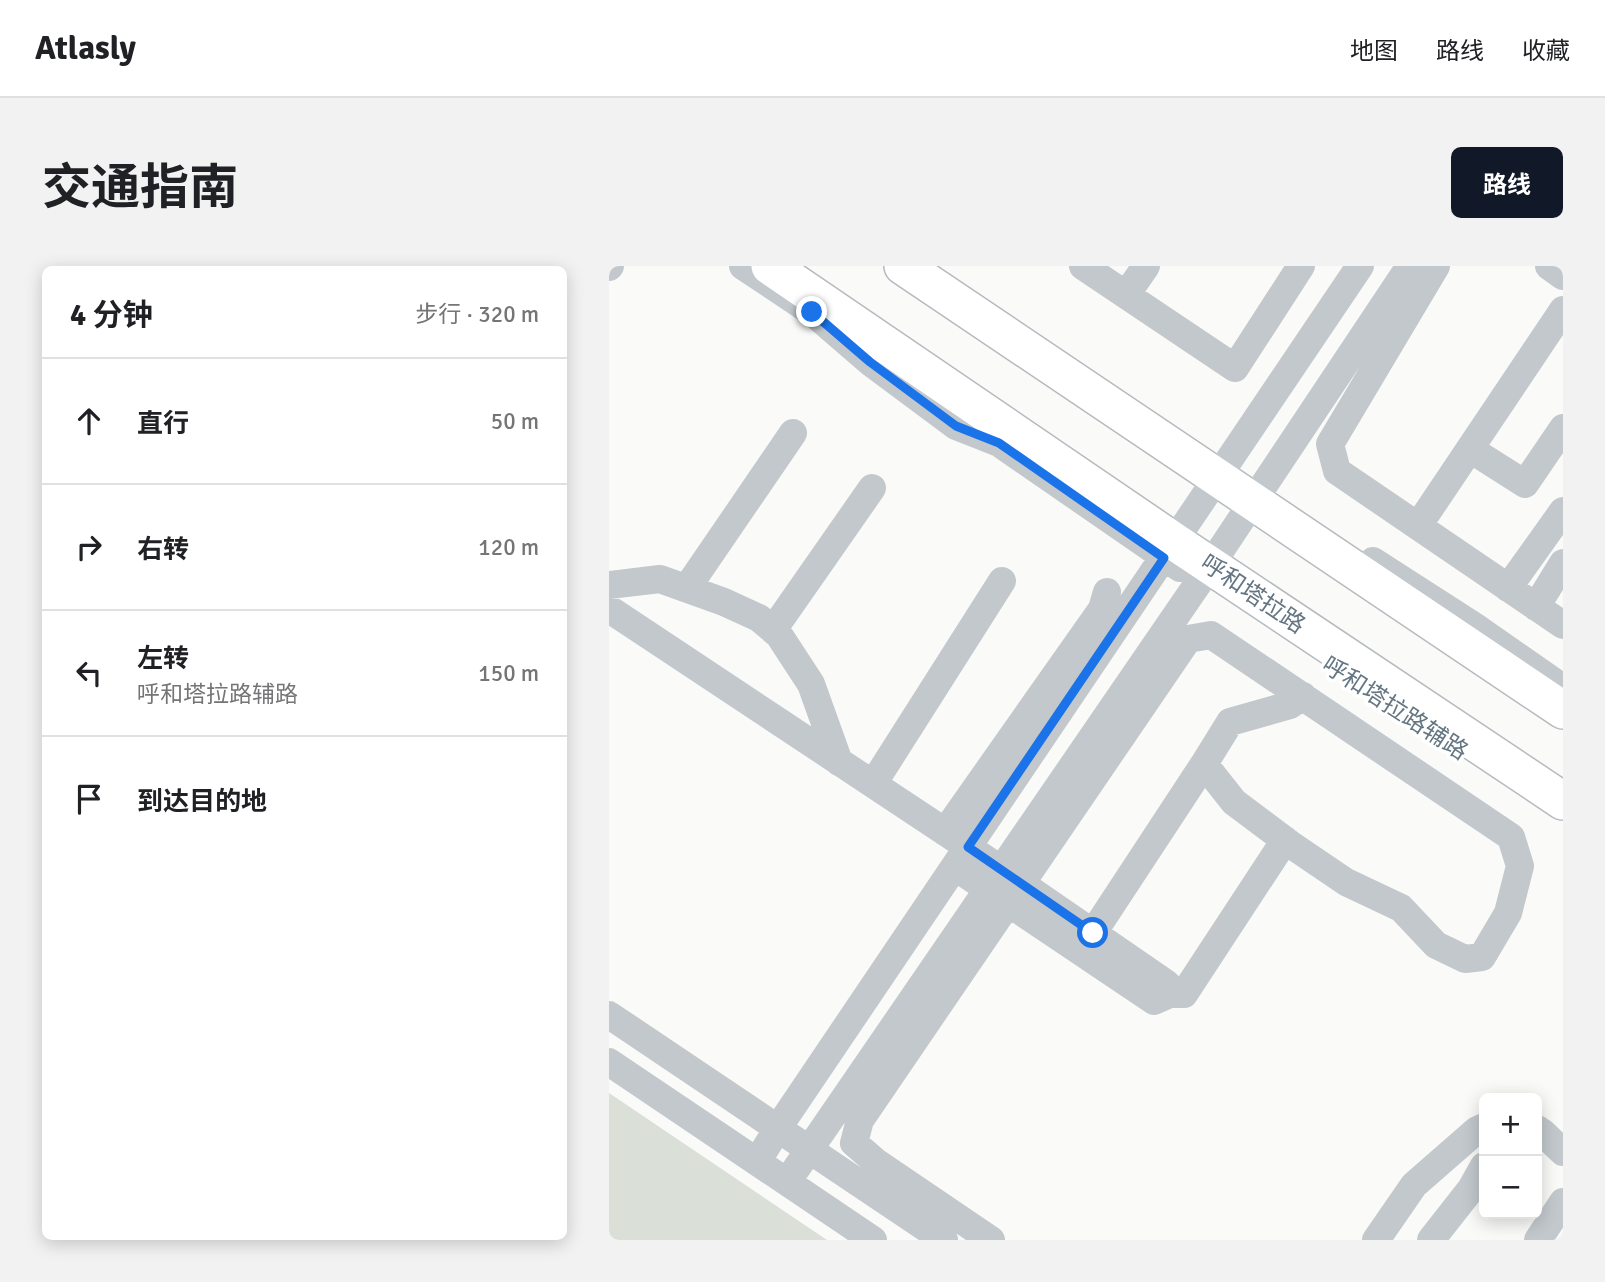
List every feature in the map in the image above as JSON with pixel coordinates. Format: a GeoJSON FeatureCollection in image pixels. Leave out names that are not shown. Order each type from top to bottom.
{"type":"FeatureCollection","features":[{"type":"Feature","properties":{"kind":"main road","name":"呼和塔拉路"},"geometry":{"type":"LineString","coordinates":[[771,266],[1169,550],[1563,801]]}},
{"type":"Feature","properties":{"kind":"main road"},"geometry":{"type":"LineString","coordinates":[[903,266],[1222,471],[1563,710]]}},
{"type":"Feature","properties":{"kind":"street"},"geometry":{"type":"LineString","coordinates":[[743,266],[812,312],[870,362],[956,426],[999,443],[1169,550]]}},
{"type":"Feature","properties":{"kind":"street"},"geometry":{"type":"LineString","coordinates":[[935,266],[1222,471]]}},
{"type":"Feature","properties":{"kind":"street"},"geometry":{"type":"LineString","coordinates":[[1083,266],[1235,368],[1301,266]]}},
{"type":"Feature","properties":{"kind":"street"},"geometry":{"type":"LineString","coordinates":[[1126,295],[1146,266]]}},
{"type":"Feature","properties":{"kind":"street"},"geometry":{"type":"LineString","coordinates":[[956,849],[1169,550],[1360,266]]}},
{"type":"Feature","properties":{"kind":"street"},"geometry":{"type":"LineString","coordinates":[[991,1240],[876,1162],[854,1143],[860,1120],[1205,573],[1410,266]]}},
{"type":"Feature","properties":{"kind":"street"},"geometry":{"type":"LineString","coordinates":[[1436,266],[1330,444],[1337,471],[1563,625]]}},
{"type":"Feature","properties":{"kind":"street"},"geometry":{"type":"LineString","coordinates":[[1549,266],[1563,276]]}},
{"type":"Feature","properties":{"kind":"street"},"geometry":{"type":"LineString","coordinates":[[1418,526],[1563,310]]}},
{"type":"Feature","properties":{"kind":"street"},"geometry":{"type":"LineString","coordinates":[[1525,484],[1563,428]]}},
{"type":"Feature","properties":{"kind":"street"},"geometry":{"type":"LineString","coordinates":[[687,588],[793,433]]}},
{"type":"Feature","properties":{"kind":"street"},"geometry":{"type":"LineString","coordinates":[[1470,449],[1563,511],[1508,588]]}},
{"type":"Feature","properties":{"kind":"street"},"geometry":{"type":"LineString","coordinates":[[773,630],[872,488]]}},
{"type":"Feature","properties":{"kind":"street"},"geometry":{"type":"LineString","coordinates":[[1256,494],[1474,626],[1563,688]]}},
{"type":"Feature","properties":{"kind":"street"},"geometry":{"type":"LineString","coordinates":[[1536,607],[1563,563]]}},
{"type":"Feature","properties":{"kind":"street","name":"呼和塔拉路辅路"},"geometry":{"type":"LineString","coordinates":[[1205,573],[1563,819]]}},
{"type":"Feature","properties":{"kind":"street"},"geometry":{"type":"LineString","coordinates":[[609,585],[660,579],[725,602],[759,618],[779,635],[811,684],[839,762]]}},
{"type":"Feature","properties":{"kind":"street"},"geometry":{"type":"LineString","coordinates":[[873,784],[1002,581]]}},
{"type":"Feature","properties":{"kind":"street"},"geometry":{"type":"LineString","coordinates":[[757,1162],[956,849],[1103,609],[1107,592]]}},
{"type":"Feature","properties":{"kind":"street"},"geometry":{"type":"LineString","coordinates":[[609,609],[873,784],[1154,1001],[1170,994],[1184,994],[1285,840]]}},
{"type":"Feature","properties":{"kind":"street"},"geometry":{"type":"LineString","coordinates":[[787,1182],[1188,639],[1211,635],[1511,837],[1520,866],[1508,913],[1482,957],[1465,959],[1436,945],[1401,908],[1346,882],[1234,802],[1204,764]]}},
{"type":"Feature","properties":{"kind":"street"},"geometry":{"type":"LineString","coordinates":[[1093,933],[1230,722],[1290,705],[1303,696]]}},
{"type":"Feature","properties":{"kind":"street"},"geometry":{"type":"LineString","coordinates":[[1005,887],[1093,933],[1167,984],[1170,994]]}},
{"type":"Feature","properties":{"kind":"street"},"geometry":{"type":"LineString","coordinates":[[609,1015],[943,1240]]}},
{"type":"Feature","properties":{"kind":"street"},"geometry":{"type":"LineString","coordinates":[[609,1062],[873,1240]]}},
{"type":"Feature","properties":{"kind":"street"},"geometry":{"type":"LineString","coordinates":[[1376,1240],[1414,1185],[1479,1129]]}},
{"type":"Feature","properties":{"kind":"street"},"geometry":{"type":"LineString","coordinates":[[1542,1132],[1563,1152]]}},
{"type":"Feature","properties":{"kind":"street"},"geometry":{"type":"LineString","coordinates":[[1431,1240],[1479,1175]]}},
{"type":"Feature","properties":{"kind":"street"},"geometry":{"type":"LineString","coordinates":[[1538,1240],[1563,1202]]}},
{"type":"Feature","properties":{"kind":"shaded area"},"geometry":{"type":"Polygon","coordinates":[[[609,1093],[827,1240],[609,1240],[609,1093]]]}},
{"type":"Feature","properties":{"kind":"route"},"geometry":{"type":"LineString","coordinates":[[812,312],[870,362],[956,426],[999,443],[1164,558],[968,847],[1093,933]]}}]}
